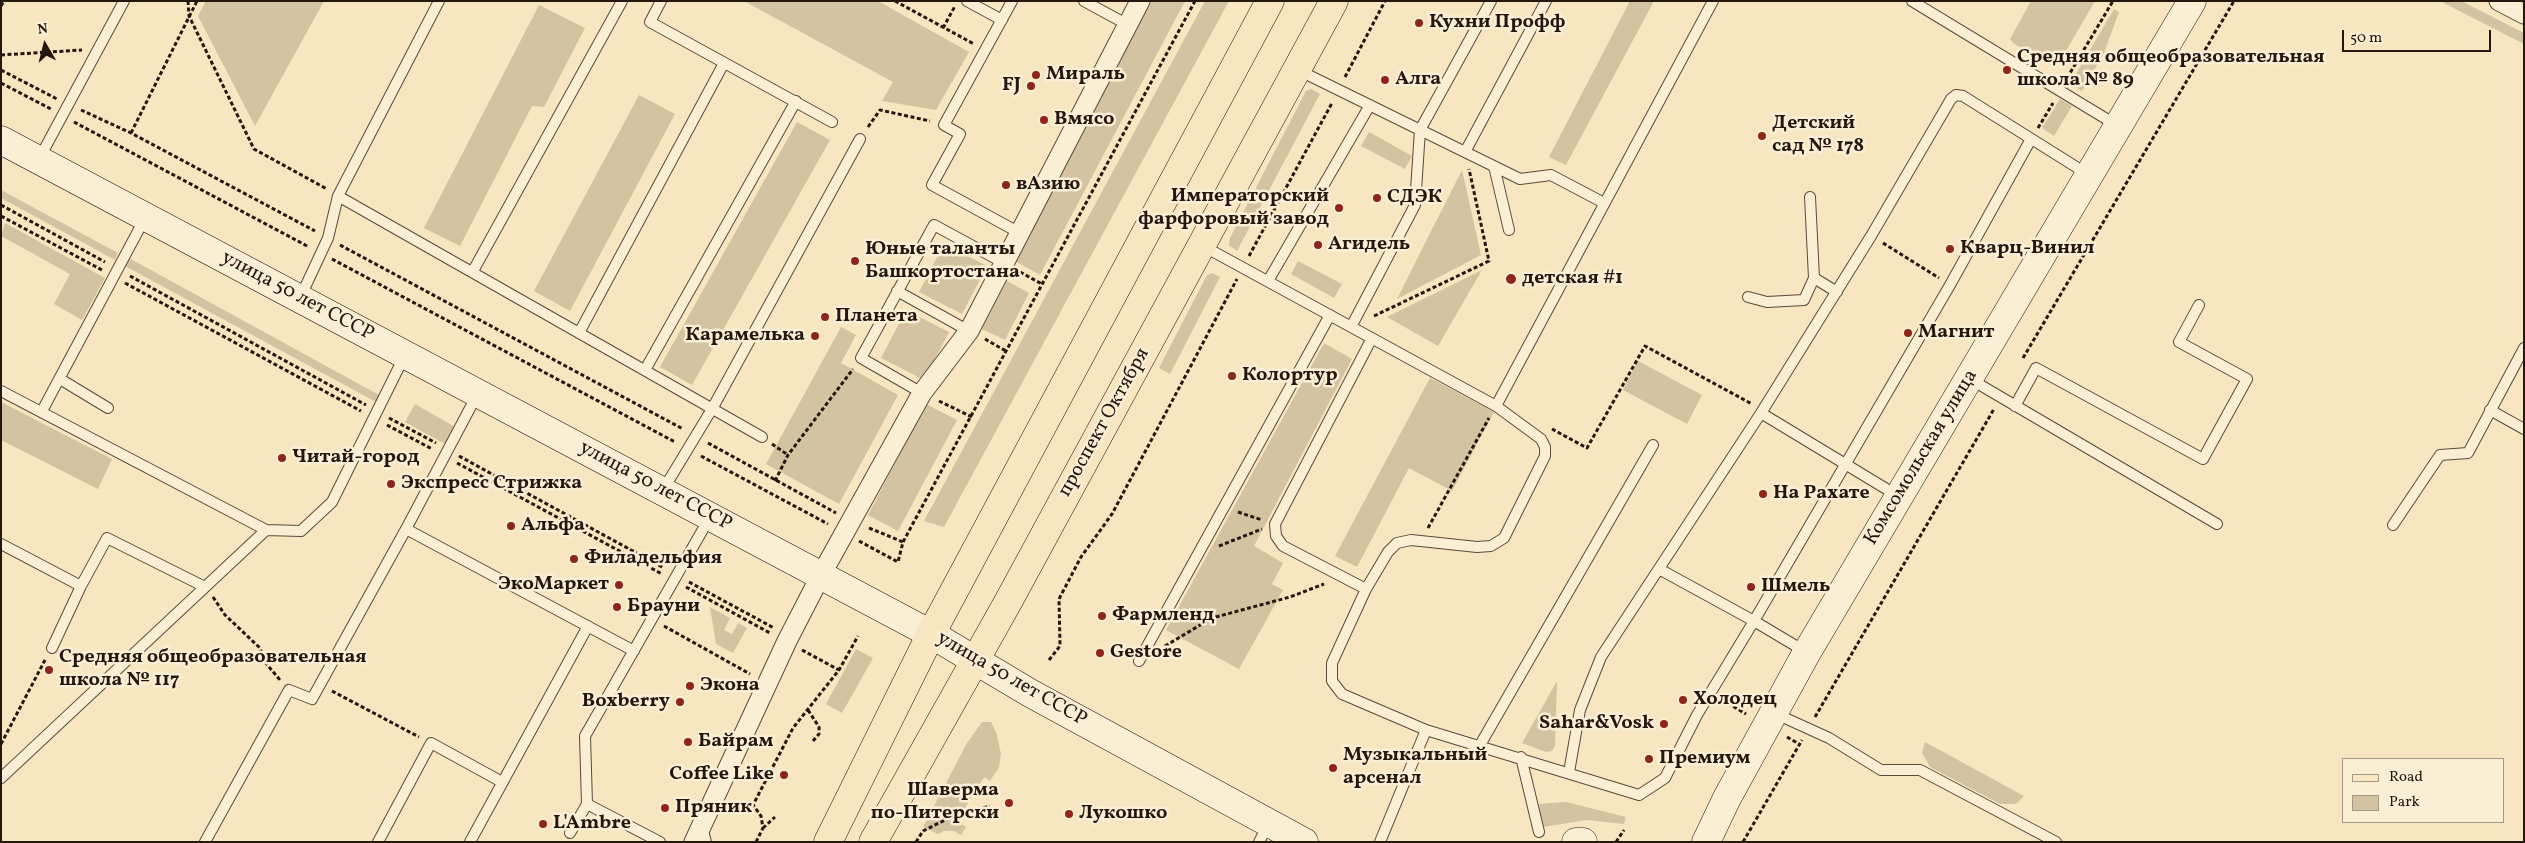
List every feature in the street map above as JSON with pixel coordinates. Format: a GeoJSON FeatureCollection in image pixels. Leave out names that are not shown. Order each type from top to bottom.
{"type":"FeatureCollection","features":[{"type":"Feature","properties":{"kind":"main road"},"geometry":{"type":"LineString","coordinates":[[828,842],[931,634],[1270,1]]}},
{"type":"Feature","properties":{"kind":"main road","name":"проспект Октября"},"geometry":{"type":"LineString","coordinates":[[873,842],[976,660],[1203,246],[1334,1]]}},
{"type":"Feature","properties":{"kind":"main road","name":"Комсомольская улица"},"geometry":{"type":"LineString","coordinates":[[1706,842],[1727,798],[1807,652],[2192,1]]}},
{"type":"Feature","properties":{"kind":"main road","name":"улица 50 лет СССР"},"geometry":{"type":"LineString","coordinates":[[1,140],[931,634],[1264,832],[1304,842]]}},
{"type":"Feature","properties":{"kind":"main road"},"geometry":{"type":"LineString","coordinates":[[1576,842],[1583,842]]}},
{"type":"Feature","properties":{"kind":"street"},"geometry":{"type":"LineString","coordinates":[[701,837],[788,639],[821,575],[922,393],[969,331],[1018,232],[1140,1]]}},
{"type":"Feature","properties":{"kind":"street"},"geometry":{"type":"LineString","coordinates":[[2498,1],[2524,14]]}},
{"type":"Feature","properties":{"kind":"lane"},"geometry":{"type":"LineString","coordinates":[[39,160],[124,1]]}},
{"type":"Feature","properties":{"kind":"lane"},"geometry":{"type":"LineString","coordinates":[[299,298],[328,238],[338,196],[439,1]]}},
{"type":"Feature","properties":{"kind":"lane"},"geometry":{"type":"LineString","coordinates":[[473,271],[622,1]]}},
{"type":"Feature","properties":{"kind":"lane"},"geometry":{"type":"LineString","coordinates":[[661,1],[650,22],[832,122]]}},
{"type":"Feature","properties":{"kind":"lane"},"geometry":{"type":"LineString","coordinates":[[967,1],[1002,20]]}},
{"type":"Feature","properties":{"kind":"lane"},"geometry":{"type":"LineString","coordinates":[[1012,1],[944,125],[960,134],[932,185],[1018,232]]}},
{"type":"Feature","properties":{"kind":"lane"},"geometry":{"type":"LineString","coordinates":[[1084,1],[1128,25]]}},
{"type":"Feature","properties":{"kind":"lane"},"geometry":{"type":"LineString","coordinates":[[1351,327],[1415,205],[1420,130],[1491,1]]}},
{"type":"Feature","properties":{"kind":"lane"},"geometry":{"type":"LineString","coordinates":[[1465,152],[1546,1]]}},
{"type":"Feature","properties":{"kind":"lane"},"geometry":{"type":"LineString","coordinates":[[1496,406],[1713,1]]}},
{"type":"Feature","properties":{"kind":"lane"},"geometry":{"type":"LineString","coordinates":[[1912,1],[2118,127]]}},
{"type":"Feature","properties":{"kind":"lane"},"geometry":{"type":"LineString","coordinates":[[579,332],[724,63]]}},
{"type":"Feature","properties":{"kind":"lane"},"geometry":{"type":"LineString","coordinates":[[1298,70],[1520,179],[1551,174],[1604,203]]}},
{"type":"Feature","properties":{"kind":"lane"},"geometry":{"type":"LineString","coordinates":[[1569,772],[1580,710],[1602,657],[1762,412],[1871,236],[1951,99],[1956,95],[1963,96],[2090,176]]}},
{"type":"Feature","properties":{"kind":"lane"},"geometry":{"type":"LineString","coordinates":[[645,370],[796,101]]}},
{"type":"Feature","properties":{"kind":"lane"},"geometry":{"type":"LineString","coordinates":[[1268,281],[1370,105]]}},
{"type":"Feature","properties":{"kind":"lane"},"geometry":{"type":"LineString","coordinates":[[663,491],[712,409],[860,139]]}},
{"type":"Feature","properties":{"kind":"lane"},"geometry":{"type":"LineString","coordinates":[[1203,246],[1496,406],[1541,439],[1545,447],[1545,456],[1504,538],[1491,546],[1477,547],[1420,542],[1397,543],[1388,552],[1366,589],[1332,663],[1332,681],[1342,694],[1426,730],[1520,757],[1639,795],[1651,789],[1665,778],[1697,716],[1950,285],[2031,139]]}},
{"type":"Feature","properties":{"kind":"lane"},"geometry":{"type":"LineString","coordinates":[[1494,166],[1510,230]]}},
{"type":"Feature","properties":{"kind":"lane"},"geometry":{"type":"LineString","coordinates":[[338,196],[473,271],[762,437]]}},
{"type":"Feature","properties":{"kind":"lane"},"geometry":{"type":"LineString","coordinates":[[1748,298],[1767,302],[1804,300],[1814,278],[1810,197]]}},
{"type":"Feature","properties":{"kind":"lane"},"geometry":{"type":"LineString","coordinates":[[42,411],[145,217]]}},
{"type":"Feature","properties":{"kind":"lane"},"geometry":{"type":"LineString","coordinates":[[922,393],[861,358],[934,225],[1004,263]]}},
{"type":"Feature","properties":{"kind":"lane"},"geometry":{"type":"LineString","coordinates":[[1814,278],[1837,292]]}},
{"type":"Feature","properties":{"kind":"lane"},"geometry":{"type":"LineString","coordinates":[[897,291],[969,331]]}},
{"type":"Feature","properties":{"kind":"lane"},"geometry":{"type":"LineString","coordinates":[[2015,406],[2036,368],[2203,459],[2247,379],[2179,342],[2199,305]]}},
{"type":"Feature","properties":{"kind":"lane"},"geometry":{"type":"LineString","coordinates":[[1139,661],[1330,315]]}},
{"type":"Feature","properties":{"kind":"lane"},"geometry":{"type":"LineString","coordinates":[[1366,589],[1283,546],[1276,536],[1275,524],[1372,338]]}},
{"type":"Feature","properties":{"kind":"lane"},"geometry":{"type":"LineString","coordinates":[[2393,525],[2440,455],[2468,453],[2524,348]]}},
{"type":"Feature","properties":{"kind":"lane"},"geometry":{"type":"LineString","coordinates":[[1,391],[266,530],[301,531],[332,502],[405,355]]}},
{"type":"Feature","properties":{"kind":"lane"},"geometry":{"type":"LineString","coordinates":[[60,379],[108,408]]}},
{"type":"Feature","properties":{"kind":"lane"},"geometry":{"type":"LineString","coordinates":[[1969,379],[2217,524]]}},
{"type":"Feature","properties":{"kind":"lane"},"geometry":{"type":"LineString","coordinates":[[205,842],[289,690],[312,699],[321,685],[478,393]]}},
{"type":"Feature","properties":{"kind":"lane"},"geometry":{"type":"LineString","coordinates":[[2490,410],[2524,429]]}},
{"type":"Feature","properties":{"kind":"lane"},"geometry":{"type":"LineString","coordinates":[[1762,412],[1899,497]]}},
{"type":"Feature","properties":{"kind":"lane"},"geometry":{"type":"LineString","coordinates":[[1480,745],[1652,446]]}},
{"type":"Feature","properties":{"kind":"lane"},"geometry":{"type":"LineString","coordinates":[[570,834],[587,804],[584,736],[710,517]]}},
{"type":"Feature","properties":{"kind":"lane"},"geometry":{"type":"LineString","coordinates":[[406,529],[634,651]]}},
{"type":"Feature","properties":{"kind":"lane"},"geometry":{"type":"LineString","coordinates":[[1,778],[266,530]]}},
{"type":"Feature","properties":{"kind":"lane"},"geometry":{"type":"LineString","coordinates":[[52,648],[81,586],[107,538],[205,587]]}},
{"type":"Feature","properties":{"kind":"lane"},"geometry":{"type":"LineString","coordinates":[[1,544],[81,586]]}},
{"type":"Feature","properties":{"kind":"lane"},"geometry":{"type":"LineString","coordinates":[[1659,569],[1807,652]]}},
{"type":"Feature","properties":{"kind":"lane"},"geometry":{"type":"LineString","coordinates":[[470,842],[588,626]]}},
{"type":"Feature","properties":{"kind":"lane"},"geometry":{"type":"LineString","coordinates":[[1774,713],[1828,738],[1881,770],[1920,770],[2056,842]]}},
{"type":"Feature","properties":{"kind":"lane"},"geometry":{"type":"LineString","coordinates":[[1380,842],[1426,730]]}},
{"type":"Feature","properties":{"kind":"lane"},"geometry":{"type":"LineString","coordinates":[[378,842],[431,744],[502,782]]}},
{"type":"Feature","properties":{"kind":"lane"},"geometry":{"type":"LineString","coordinates":[[1520,757],[1539,832]]}},
{"type":"Feature","properties":{"kind":"lane"},"geometry":{"type":"LineString","coordinates":[[587,804],[660,842]]}},
{"type":"Feature","properties":{"kind":"path"},"geometry":{"type":"LineString","coordinates":[[1,6],[4,1]]}},
{"type":"Feature","properties":{"kind":"path"},"geometry":{"type":"LineString","coordinates":[[188,1],[189,16],[254,149],[338,196]]}},
{"type":"Feature","properties":{"kind":"path"},"geometry":{"type":"LineString","coordinates":[[131,134],[197,1]]}},
{"type":"Feature","properties":{"kind":"path"},"geometry":{"type":"LineString","coordinates":[[896,1],[985,50]]}},
{"type":"Feature","properties":{"kind":"path"},"geometry":{"type":"LineString","coordinates":[[943,28],[958,1]]}},
{"type":"Feature","properties":{"kind":"path"},"geometry":{"type":"LineString","coordinates":[[1,70],[131,134],[328,238],[696,437],[775,481],[847,526],[898,562],[903,542],[1195,1]]}},
{"type":"Feature","properties":{"kind":"path"},"geometry":{"type":"LineString","coordinates":[[1049,660],[1060,646],[1059,599],[1081,557],[1112,514],[1386,1]]}},
{"type":"Feature","properties":{"kind":"path"},"geometry":{"type":"LineString","coordinates":[[2031,139],[2113,1]]}},
{"type":"Feature","properties":{"kind":"path"},"geometry":{"type":"LineString","coordinates":[[2020,364],[2234,1]]}},
{"type":"Feature","properties":{"kind":"path"},"geometry":{"type":"LineString","coordinates":[[1,55],[98,50]]}},
{"type":"Feature","properties":{"kind":"path"},"geometry":{"type":"LineString","coordinates":[[1,83],[688,449],[847,526],[903,542]]}},
{"type":"Feature","properties":{"kind":"path"},"geometry":{"type":"LineString","coordinates":[[860,139],[880,110],[944,125]]}},
{"type":"Feature","properties":{"kind":"path"},"geometry":{"type":"LineString","coordinates":[[1351,327],[1489,260],[1465,152]]}},
{"type":"Feature","properties":{"kind":"path"},"geometry":{"type":"LineString","coordinates":[[1,205],[115,273],[676,578]]}},
{"type":"Feature","properties":{"kind":"path"},"geometry":{"type":"LineString","coordinates":[[1,216],[115,273],[788,639],[839,670]]}},
{"type":"Feature","properties":{"kind":"path"},"geometry":{"type":"LineString","coordinates":[[1871,236],[1950,285]]}},
{"type":"Feature","properties":{"kind":"path"},"geometry":{"type":"LineString","coordinates":[[1004,263],[1042,284]]}},
{"type":"Feature","properties":{"kind":"path"},"geometry":{"type":"LineString","coordinates":[[1548,426],[1587,448],[1645,346],[1762,412]]}},
{"type":"Feature","properties":{"kind":"path"},"geometry":{"type":"LineString","coordinates":[[775,481],[788,455],[861,358]]}},
{"type":"Feature","properties":{"kind":"path"},"geometry":{"type":"LineString","coordinates":[[922,393],[972,417]]}},
{"type":"Feature","properties":{"kind":"path"},"geometry":{"type":"LineString","coordinates":[[1743,842],[2001,397]]}},
{"type":"Feature","properties":{"kind":"path"},"geometry":{"type":"LineString","coordinates":[[1420,542],[1496,406]]}},
{"type":"Feature","properties":{"kind":"path"},"geometry":{"type":"LineString","coordinates":[[1224,507],[1275,524]]}},
{"type":"Feature","properties":{"kind":"path"},"geometry":{"type":"LineString","coordinates":[[1198,554],[1275,524]]}},
{"type":"Feature","properties":{"kind":"path"},"geometry":{"type":"LineString","coordinates":[[1139,661],[1212,618],[1290,597],[1343,577]]}},
{"type":"Feature","properties":{"kind":"path"},"geometry":{"type":"LineString","coordinates":[[205,587],[225,615],[260,648],[264,661],[289,690]]}},
{"type":"Feature","properties":{"kind":"path"},"geometry":{"type":"LineString","coordinates":[[652,619],[753,676]]}},
{"type":"Feature","properties":{"kind":"path"},"geometry":{"type":"LineString","coordinates":[[763,828],[761,816],[753,806],[793,728],[839,670],[858,636]]}},
{"type":"Feature","properties":{"kind":"path"},"geometry":{"type":"LineString","coordinates":[[1,744],[52,648]]}},
{"type":"Feature","properties":{"kind":"path"},"geometry":{"type":"LineString","coordinates":[[321,685],[431,744]]}},
{"type":"Feature","properties":{"kind":"path"},"geometry":{"type":"LineString","coordinates":[[808,710],[819,727],[819,734],[813,742]]}},
{"type":"Feature","properties":{"kind":"path"},"geometry":{"type":"LineString","coordinates":[[916,842],[922,831],[949,818],[990,806]]}},
{"type":"Feature","properties":{"kind":"path"},"geometry":{"type":"LineString","coordinates":[[757,841],[763,828],[776,817]]}},
{"type":"Feature","properties":{"kind":"path"},"geometry":{"type":"LineString","coordinates":[[1616,842],[1624,830]]}},
{"type":"Feature","properties":{"kind":"green space"},"geometry":{"type":"Polygon","coordinates":[[[206,1],[324,1],[255,126],[198,16],[206,1]]]}},
{"type":"Feature","properties":{"kind":"green space"},"geometry":{"type":"Polygon","coordinates":[[[744,1],[878,1],[969,52],[936,110],[882,101],[893,82],[744,1]]]}},
{"type":"Feature","properties":{"kind":"green space"},"geometry":{"type":"Polygon","coordinates":[[[1150,1],[1185,1],[1040,275],[1013,260],[1150,1]]]}},
{"type":"Feature","properties":{"kind":"green space"},"geometry":{"type":"Polygon","coordinates":[[[1205,1],[1229,1],[944,527],[924,521],[1205,1]]]}},
{"type":"Feature","properties":{"kind":"green space"},"geometry":{"type":"Polygon","coordinates":[[[1630,1],[1654,1],[1566,165],[1549,157],[1630,1]]]}},
{"type":"Feature","properties":{"kind":"green space"},"geometry":{"type":"Polygon","coordinates":[[[2031,1],[2095,1],[2056,68],[2013,43],[2010,39],[2031,1]]]}},
{"type":"Feature","properties":{"kind":"green space"},"geometry":{"type":"Polygon","coordinates":[[[2440,1],[2461,1],[2524,33],[2524,44],[2440,1]]]}},
{"type":"Feature","properties":{"kind":"green space"},"geometry":{"type":"Polygon","coordinates":[[[539,5],[585,28],[544,107],[532,106],[460,246],[424,228],[539,5]]]}},
{"type":"Feature","properties":{"kind":"green space"},"geometry":{"type":"Polygon","coordinates":[[[2114,9],[2119,12],[2104,53],[2082,91],[2070,84],[2114,9]]]}},
{"type":"Feature","properties":{"kind":"green space"},"geometry":{"type":"Polygon","coordinates":[[[1311,89],[1320,94],[1237,251],[1229,245],[1230,238],[1306,91],[1311,89]]]}},
{"type":"Feature","properties":{"kind":"green space"},"geometry":{"type":"Polygon","coordinates":[[[639,95],[675,114],[570,311],[534,291],[639,95]]]}},
{"type":"Feature","properties":{"kind":"green space"},"geometry":{"type":"Polygon","coordinates":[[[2060,99],[2072,106],[2054,136],[2042,128],[2060,99]]]}},
{"type":"Feature","properties":{"kind":"green space"},"geometry":{"type":"Polygon","coordinates":[[[797,122],[830,140],[692,385],[660,367],[797,122]]]}},
{"type":"Feature","properties":{"kind":"green space"},"geometry":{"type":"Polygon","coordinates":[[[1369,132],[1412,156],[1405,169],[1361,146],[1369,132]]]}},
{"type":"Feature","properties":{"kind":"green space"},"geometry":{"type":"Polygon","coordinates":[[[1462,170],[1481,255],[1397,299],[1462,170]]]}},
{"type":"Feature","properties":{"kind":"green space"},"geometry":{"type":"Polygon","coordinates":[[[1,190],[118,253],[115,260],[1,198],[1,190]]]}},
{"type":"Feature","properties":{"kind":"green space"},"geometry":{"type":"Polygon","coordinates":[[[5,223],[105,278],[82,320],[54,304],[70,274],[1,236],[5,223]]]}},
{"type":"Feature","properties":{"kind":"green space"},"geometry":{"type":"Polygon","coordinates":[[[944,244],[987,266],[962,314],[919,292],[944,244]]]}},
{"type":"Feature","properties":{"kind":"green space"},"geometry":{"type":"Polygon","coordinates":[[[129,258],[379,395],[376,402],[125,266],[129,258]]]}},
{"type":"Feature","properties":{"kind":"green space"},"geometry":{"type":"Polygon","coordinates":[[[1298,261],[1342,284],[1334,298],[1291,274],[1298,261]]]}},
{"type":"Feature","properties":{"kind":"green space"},"geometry":{"type":"Polygon","coordinates":[[[1482,270],[1438,346],[1387,317],[1482,270]]]}},
{"type":"Feature","properties":{"kind":"green space"},"geometry":{"type":"Polygon","coordinates":[[[1212,273],[1220,277],[1170,374],[1159,368],[1207,275],[1212,273]]]}},
{"type":"Feature","properties":{"kind":"green space"},"geometry":{"type":"Polygon","coordinates":[[[1007,281],[1029,293],[1005,340],[982,329],[1007,281]]]}},
{"type":"Feature","properties":{"kind":"green space"},"geometry":{"type":"Polygon","coordinates":[[[906,310],[949,332],[924,380],[881,358],[906,310]]]}},
{"type":"Feature","properties":{"kind":"green space"},"geometry":{"type":"Polygon","coordinates":[[[841,327],[856,335],[841,363],[898,395],[839,504],[766,464],[841,327]]]}},
{"type":"Feature","properties":{"kind":"green space"},"geometry":{"type":"Polygon","coordinates":[[[1324,343],[1352,359],[1254,546],[1283,563],[1272,584],[1283,590],[1239,669],[1166,630],[1324,343]]]}},
{"type":"Feature","properties":{"kind":"green space"},"geometry":{"type":"Polygon","coordinates":[[[1638,361],[1702,395],[1687,424],[1623,390],[1638,361]]]}},
{"type":"Feature","properties":{"kind":"green space"},"geometry":{"type":"Polygon","coordinates":[[[1430,378],[1494,412],[1452,491],[1409,468],[1357,567],[1335,556],[1430,378]]]}},
{"type":"Feature","properties":{"kind":"green space"},"geometry":{"type":"Polygon","coordinates":[[[1,402],[112,459],[98,489],[1,440],[1,402]]]}},
{"type":"Feature","properties":{"kind":"green space"},"geometry":{"type":"Polygon","coordinates":[[[415,404],[455,427],[445,444],[405,422],[415,404]]]}},
{"type":"Feature","properties":{"kind":"green space"},"geometry":{"type":"Polygon","coordinates":[[[926,404],[957,420],[898,531],[868,515],[926,404]]]}},
{"type":"Feature","properties":{"kind":"green space"},"geometry":{"type":"Polygon","coordinates":[[[710,607],[730,618],[724,630],[732,634],[738,623],[747,628],[733,653],[716,644],[710,607]]]}},
{"type":"Feature","properties":{"kind":"green space"},"geometry":{"type":"Polygon","coordinates":[[[856,649],[873,658],[842,713],[826,704],[856,649]]]}},
{"type":"Feature","properties":{"kind":"green space"},"geometry":{"type":"Polygon","coordinates":[[[1557,681],[1555,746],[1552,751],[1546,752],[1522,743],[1557,681]]]}},
{"type":"Feature","properties":{"kind":"green space"},"geometry":{"type":"Polygon","coordinates":[[[982,722],[991,722],[996,732],[1001,754],[999,767],[990,781],[984,777],[957,821],[966,827],[961,835],[954,831],[944,831],[938,834],[923,827],[967,743],[982,722]]]}},
{"type":"Feature","properties":{"kind":"green space"},"geometry":{"type":"Polygon","coordinates":[[[1925,742],[2024,796],[2016,804],[2000,804],[1930,767],[1922,753],[1925,742]]]}},
{"type":"Feature","properties":{"kind":"green space"},"geometry":{"type":"Polygon","coordinates":[[[1566,802],[1626,817],[1624,824],[1587,820],[1543,827],[1537,804],[1566,802]]]}},
{"type":"Feature","properties":{"kind":"place","name":"Кухни Профф"},"geometry":{"type":"Point","coordinates":[1419,23]}},
{"type":"Feature","properties":{"kind":"place","name":"Средняя общеобразовательная школа № 89"},"geometry":{"type":"Point","coordinates":[2007,70]}},
{"type":"Feature","properties":{"kind":"place","name":"Мираль"},"geometry":{"type":"Point","coordinates":[1036,75]}},
{"type":"Feature","properties":{"kind":"place","name":"Алга"},"geometry":{"type":"Point","coordinates":[1385,80]}},
{"type":"Feature","properties":{"kind":"place","name":"FJ"},"geometry":{"type":"Point","coordinates":[1031,86]}},
{"type":"Feature","properties":{"kind":"place","name":"Вмясо"},"geometry":{"type":"Point","coordinates":[1044,120]}},
{"type":"Feature","properties":{"kind":"place","name":"Детский сад № 178"},"geometry":{"type":"Point","coordinates":[1762,136]}},
{"type":"Feature","properties":{"kind":"place","name":"вАзию"},"geometry":{"type":"Point","coordinates":[1006,185]}},
{"type":"Feature","properties":{"kind":"place","name":"СДЭК"},"geometry":{"type":"Point","coordinates":[1377,198]}},
{"type":"Feature","properties":{"kind":"place","name":"Императорский фарфоровый завод"},"geometry":{"type":"Point","coordinates":[1339,208]}},
{"type":"Feature","properties":{"kind":"place","name":"Агидель"},"geometry":{"type":"Point","coordinates":[1318,245]}},
{"type":"Feature","properties":{"kind":"place","name":"Кварц-Винил"},"geometry":{"type":"Point","coordinates":[1950,249]}},
{"type":"Feature","properties":{"kind":"place","name":"Юные таланты Башкортостана"},"geometry":{"type":"Point","coordinates":[855,261]}},
{"type":"Feature","properties":{"kind":"place","name":"детская #1"},"geometry":{"type":"Point","coordinates":[1511,279]}},
{"type":"Feature","properties":{"kind":"place","name":"Планета"},"geometry":{"type":"Point","coordinates":[825,317]}},
{"type":"Feature","properties":{"kind":"place","name":"Магнит"},"geometry":{"type":"Point","coordinates":[1908,333]}},
{"type":"Feature","properties":{"kind":"place","name":"Карамелька"},"geometry":{"type":"Point","coordinates":[815,336]}},
{"type":"Feature","properties":{"kind":"place","name":"Колортур"},"geometry":{"type":"Point","coordinates":[1232,376]}},
{"type":"Feature","properties":{"kind":"place","name":"Читай-город"},"geometry":{"type":"Point","coordinates":[282,458]}},
{"type":"Feature","properties":{"kind":"place","name":"Экспресс Стрижка"},"geometry":{"type":"Point","coordinates":[391,484]}},
{"type":"Feature","properties":{"kind":"place","name":"На Рахате"},"geometry":{"type":"Point","coordinates":[1763,494]}},
{"type":"Feature","properties":{"kind":"place","name":"Альфа"},"geometry":{"type":"Point","coordinates":[511,526]}},
{"type":"Feature","properties":{"kind":"place","name":"Филадельфия"},"geometry":{"type":"Point","coordinates":[574,559]}},
{"type":"Feature","properties":{"kind":"place","name":"ЭкоМаркет"},"geometry":{"type":"Point","coordinates":[619,585]}},
{"type":"Feature","properties":{"kind":"place","name":"Шмель"},"geometry":{"type":"Point","coordinates":[1751,587]}},
{"type":"Feature","properties":{"kind":"place","name":"Брауни"},"geometry":{"type":"Point","coordinates":[617,607]}},
{"type":"Feature","properties":{"kind":"place","name":"Фармленд"},"geometry":{"type":"Point","coordinates":[1102,616]}},
{"type":"Feature","properties":{"kind":"place","name":"Gestore"},"geometry":{"type":"Point","coordinates":[1100,653]}},
{"type":"Feature","properties":{"kind":"place","name":"Средняя общеобразовательная школа № 117"},"geometry":{"type":"Point","coordinates":[49,670]}},
{"type":"Feature","properties":{"kind":"place","name":"Экона"},"geometry":{"type":"Point","coordinates":[690,686]}},
{"type":"Feature","properties":{"kind":"place","name":"Холодец"},"geometry":{"type":"Point","coordinates":[1683,700]}},
{"type":"Feature","properties":{"kind":"place","name":"Boxberry"},"geometry":{"type":"Point","coordinates":[680,702]}},
{"type":"Feature","properties":{"kind":"place","name":"Sahar&Vosk"},"geometry":{"type":"Point","coordinates":[1664,724]}},
{"type":"Feature","properties":{"kind":"place","name":"Байрам"},"geometry":{"type":"Point","coordinates":[688,742]}},
{"type":"Feature","properties":{"kind":"place","name":"Премиум"},"geometry":{"type":"Point","coordinates":[1649,759]}},
{"type":"Feature","properties":{"kind":"place","name":"Музыкальный арсенал"},"geometry":{"type":"Point","coordinates":[1333,768]}},
{"type":"Feature","properties":{"kind":"place","name":"Coffee Like"},"geometry":{"type":"Point","coordinates":[784,775]}},
{"type":"Feature","properties":{"kind":"place","name":"Шаверма по-Питерски"},"geometry":{"type":"Point","coordinates":[1009,803]}},
{"type":"Feature","properties":{"kind":"place","name":"Пряник"},"geometry":{"type":"Point","coordinates":[665,808]}},
{"type":"Feature","properties":{"kind":"place","name":"Лукошко"},"geometry":{"type":"Point","coordinates":[1069,814]}},
{"type":"Feature","properties":{"kind":"place","name":"L'Ambre"},"geometry":{"type":"Point","coordinates":[543,824]}}]}
